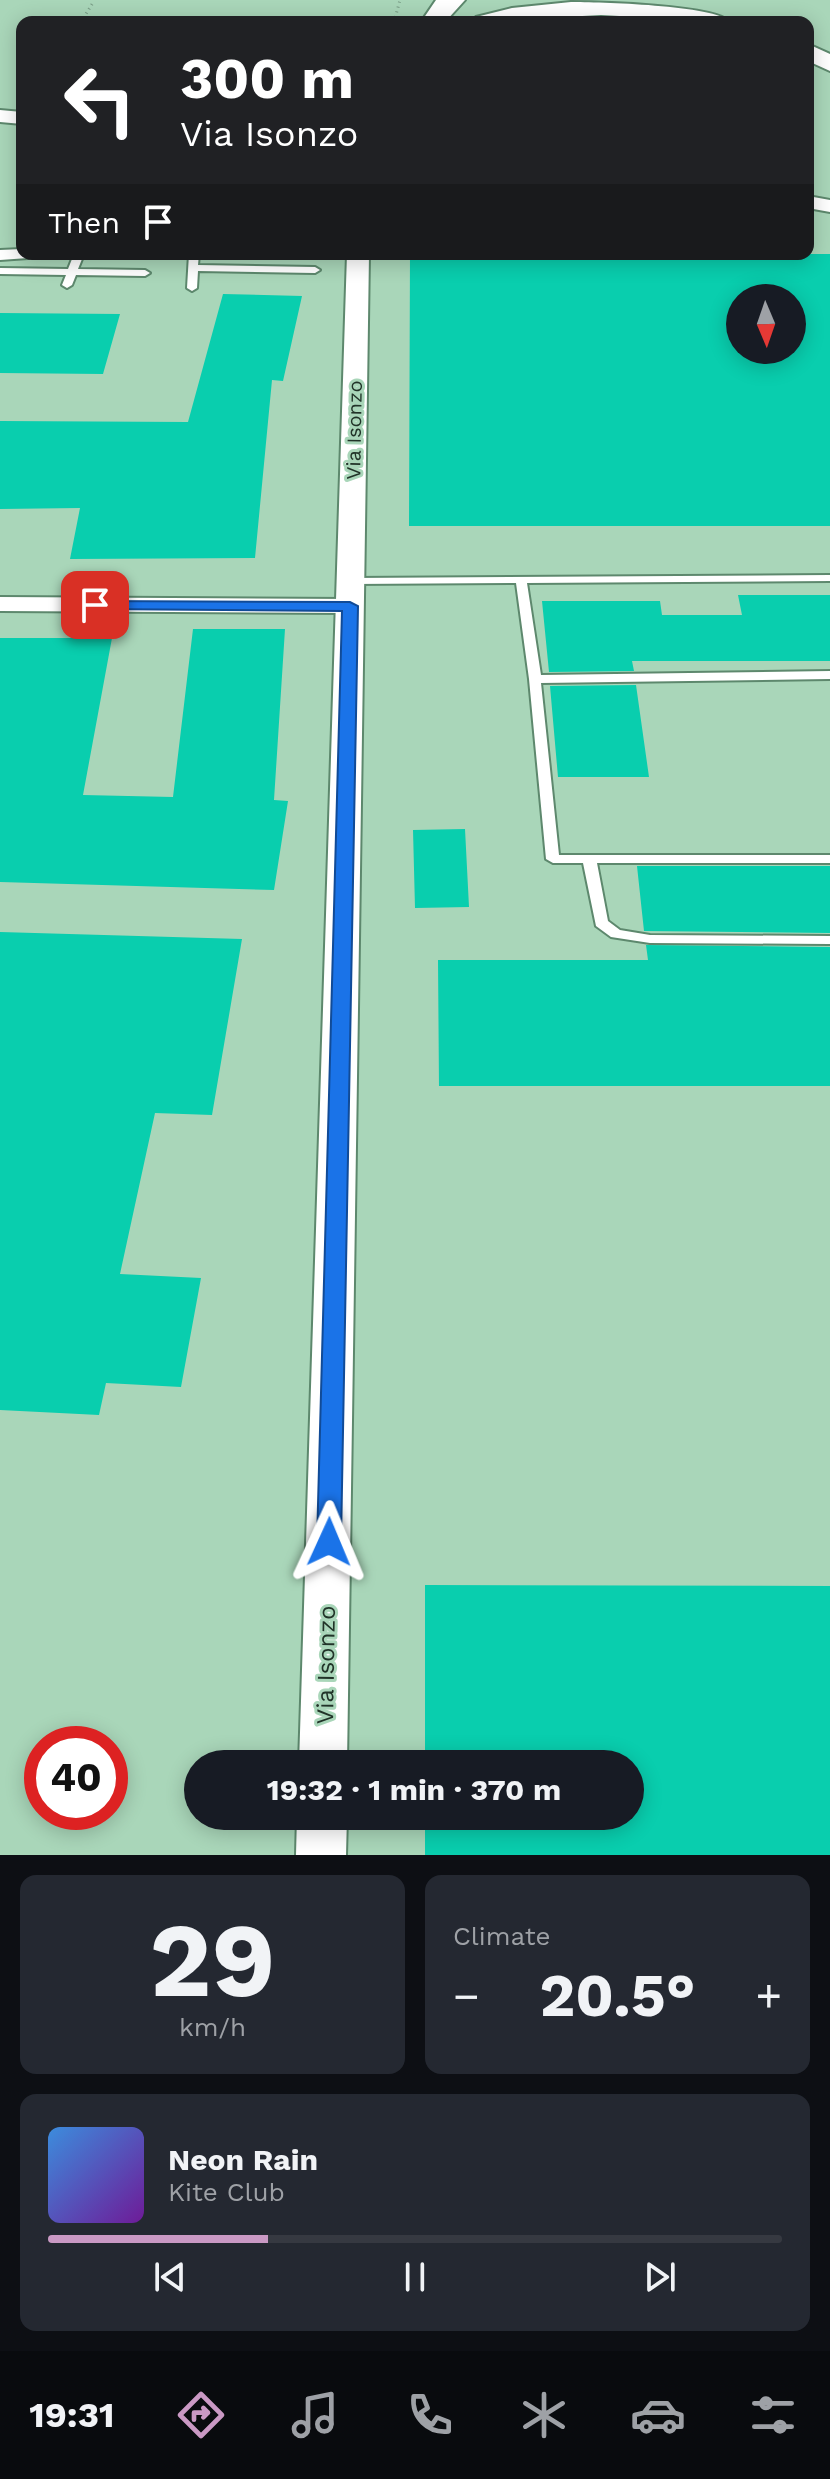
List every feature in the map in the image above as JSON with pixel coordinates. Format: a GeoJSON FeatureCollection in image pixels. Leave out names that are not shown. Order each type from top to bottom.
{"type":"FeatureCollection","features":[{"type":"Feature","properties":{"kind":"highway"},"geometry":{"type":"LineString","coordinates":[[437,16],[444,5],[453,0]]}},
{"type":"Feature","properties":{"kind":"highway"},"geometry":{"type":"LineString","coordinates":[[462,16],[489,0]]}},
{"type":"Feature","properties":{"kind":"highway"},"geometry":{"type":"LineString","coordinates":[[508,16],[582,9],[677,16]]}},
{"type":"Feature","properties":{"kind":"street","name":"Via Isonzo"},"geometry":{"type":"LineString","coordinates":[[323,1750],[358,260]]}},
{"type":"Feature","properties":{"kind":"street"},"geometry":{"type":"LineString","coordinates":[[0,604],[350,594]]}},
{"type":"Feature","properties":{"kind":"street"},"geometry":{"type":"LineString","coordinates":[[321,1855],[322,1830]]}},
{"type":"Feature","properties":{"kind":"lane"},"geometry":{"type":"LineString","coordinates":[[67,285],[77,260]]}},
{"type":"Feature","properties":{"kind":"lane"},"geometry":{"type":"LineString","coordinates":[[192,288],[194,260]]}},
{"type":"Feature","properties":{"kind":"lane"},"geometry":{"type":"LineString","coordinates":[[194,268],[315,270]]}},
{"type":"Feature","properties":{"kind":"lane"},"geometry":{"type":"LineString","coordinates":[[0,271],[145,273]]}},
{"type":"Feature","properties":{"kind":"lane"},"geometry":{"type":"LineString","coordinates":[[350,594],[521,580],[830,578]]}},
{"type":"Feature","properties":{"kind":"lane"},"geometry":{"type":"LineString","coordinates":[[521,580],[535,679],[553,859],[830,859]]}},
{"type":"Feature","properties":{"kind":"lane"},"geometry":{"type":"LineString","coordinates":[[535,679],[830,675]]}},
{"type":"Feature","properties":{"kind":"lane"},"geometry":{"type":"LineString","coordinates":[[589,859],[601,923],[616,934],[650,939],[830,940]]}},
{"type":"Feature","properties":{"kind":"building"},"geometry":{"type":"Polygon","coordinates":[[[814,254],[830,254],[830,526],[409,526],[410,260],[814,260],[814,254]]]}},
{"type":"Feature","properties":{"kind":"building"},"geometry":{"type":"Polygon","coordinates":[[[223,294],[302,296],[283,381],[272,380],[255,558],[70,559],[80,508],[0,509],[0,421],[188,422],[223,294]]]}},
{"type":"Feature","properties":{"kind":"building"},"geometry":{"type":"Polygon","coordinates":[[[0,313],[120,314],[103,374],[0,373],[0,313]]]}},
{"type":"Feature","properties":{"kind":"building"},"geometry":{"type":"Polygon","coordinates":[[[738,595],[830,595],[830,661],[632,661],[634,671],[549,672],[542,601],[660,601],[662,615],[742,615],[738,595]]]}},
{"type":"Feature","properties":{"kind":"building"},"geometry":{"type":"Polygon","coordinates":[[[193,629],[285,629],[274,800],[288,801],[274,890],[0,882],[0,638],[112,638],[83,795],[173,797],[193,629]]]}},
{"type":"Feature","properties":{"kind":"building"},"geometry":{"type":"Polygon","coordinates":[[[636,685],[649,777],[558,777],[550,686],[636,685]]]}},
{"type":"Feature","properties":{"kind":"building"},"geometry":{"type":"Polygon","coordinates":[[[465,829],[469,907],[415,908],[413,830],[465,829]]]}},
{"type":"Feature","properties":{"kind":"building"},"geometry":{"type":"Polygon","coordinates":[[[637,866],[830,866],[830,933],[644,931],[637,866]]]}},
{"type":"Feature","properties":{"kind":"building"},"geometry":{"type":"Polygon","coordinates":[[[0,932],[242,939],[212,1115],[155,1113],[120,1274],[201,1278],[181,1387],[106,1383],[99,1415],[0,1410],[0,932]]]}},
{"type":"Feature","properties":{"kind":"building"},"geometry":{"type":"Polygon","coordinates":[[[646,945],[830,947],[830,1086],[439,1086],[438,960],[648,960],[646,945]]]}},
{"type":"Feature","properties":{"kind":"building"},"geometry":{"type":"Polygon","coordinates":[[[425,1585],[830,1586],[830,1855],[425,1855],[425,1830],[644,1830],[644,1750],[425,1750],[425,1585]]]}},
{"type":"Feature","properties":{"kind":"route"},"geometry":{"type":"LineString","coordinates":[[95,605],[350,606],[329,1542]]}}]}
